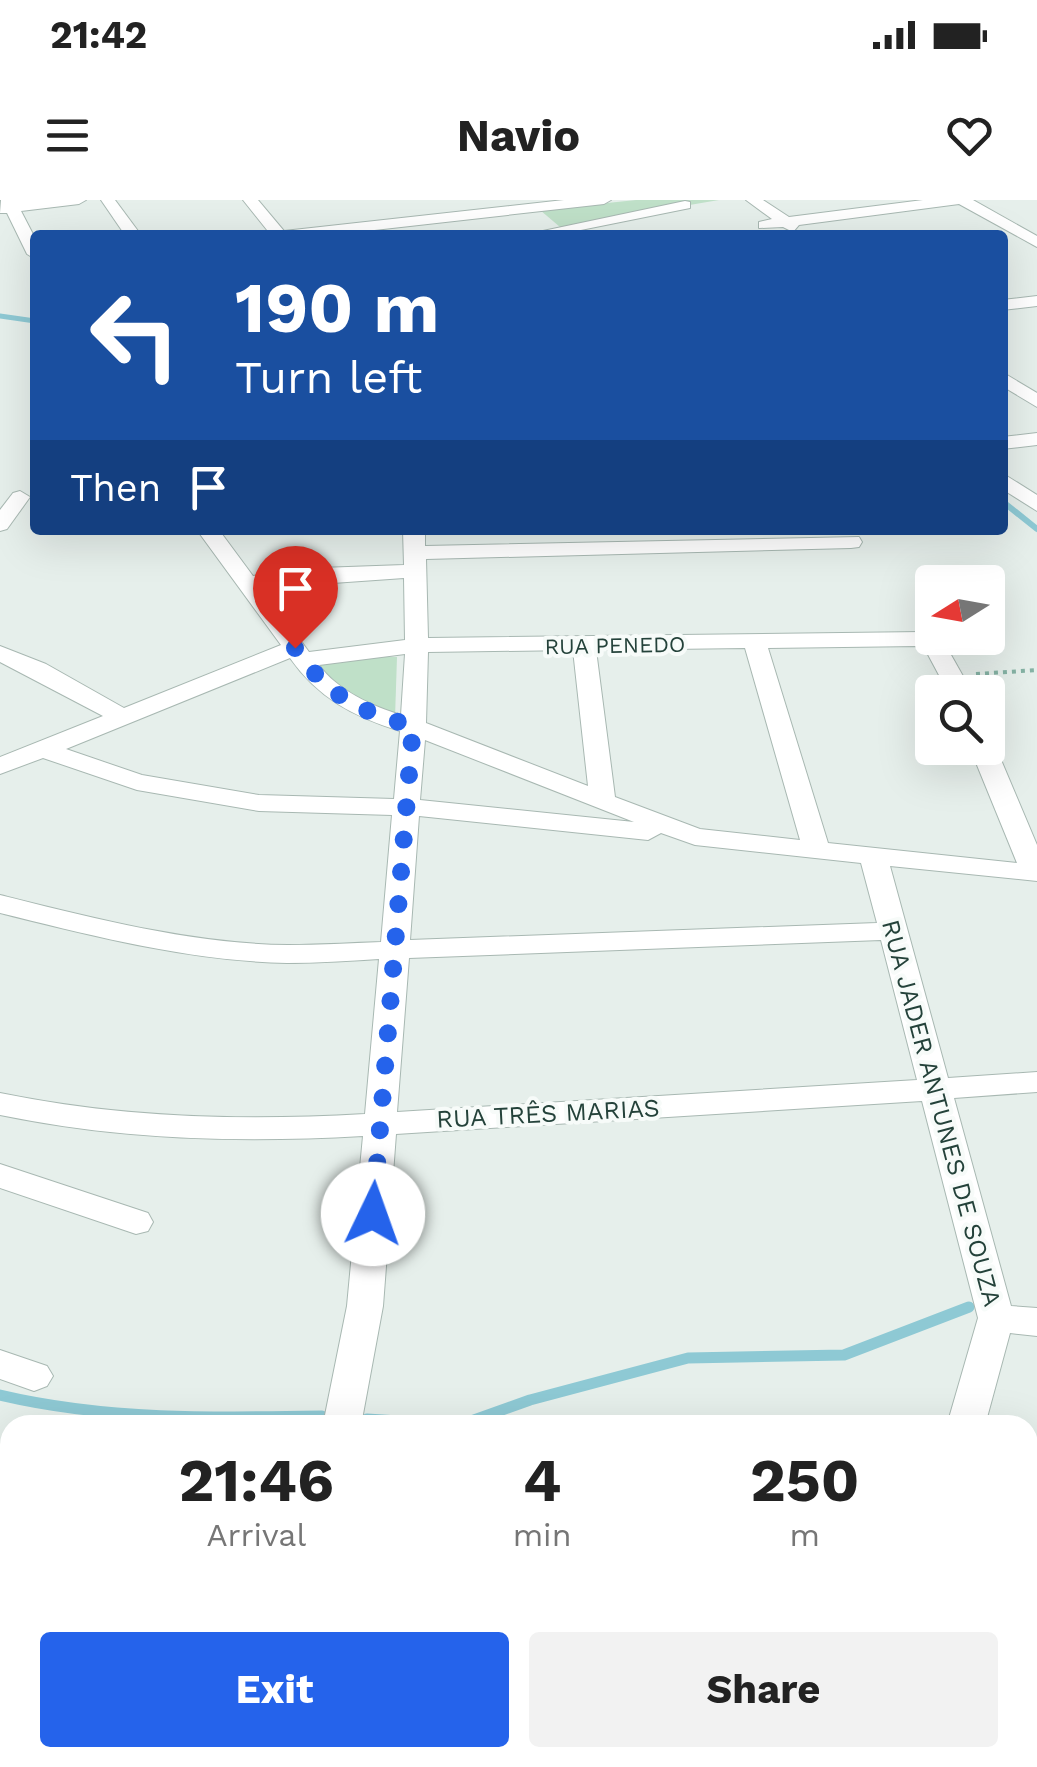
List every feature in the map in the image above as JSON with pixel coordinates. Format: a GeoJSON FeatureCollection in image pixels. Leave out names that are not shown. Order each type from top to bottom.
{"type":"FeatureCollection","features":[{"type":"Feature","properties":{"kind":"street"},"geometry":{"type":"LineString","coordinates":[[30,245],[7,206],[79,200]]}},
{"type":"Feature","properties":{"kind":"street"},"geometry":{"type":"LineString","coordinates":[[108,200],[129,230]]}},
{"type":"Feature","properties":{"kind":"street"},"geometry":{"type":"LineString","coordinates":[[250,200],[275,230]]}},
{"type":"Feature","properties":{"kind":"street"},"geometry":{"type":"LineString","coordinates":[[319,230],[520,204],[604,200]]}},
{"type":"Feature","properties":{"kind":"street"},"geometry":{"type":"LineString","coordinates":[[747,204],[764,225],[782,228],[960,200],[1033,237]]}},
{"type":"Feature","properties":{"kind":"street"},"geometry":{"type":"LineString","coordinates":[[520,204],[550,230],[685,205]]}},
{"type":"Feature","properties":{"kind":"street"},"geometry":{"type":"LineString","coordinates":[[747,204],[782,228]]}},
{"type":"Feature","properties":{"kind":"street"},"geometry":{"type":"LineString","coordinates":[[400,217],[413,230]]}},
{"type":"Feature","properties":{"kind":"street"},"geometry":{"type":"LineString","coordinates":[[1008,238],[1033,237]]}},
{"type":"Feature","properties":{"kind":"street"},"geometry":{"type":"LineString","coordinates":[[1008,304],[1037,301]]}},
{"type":"Feature","properties":{"kind":"street"},"geometry":{"type":"LineString","coordinates":[[1008,381],[1037,401]]}},
{"type":"Feature","properties":{"kind":"street"},"geometry":{"type":"LineString","coordinates":[[1008,442],[1037,438]]}},
{"type":"Feature","properties":{"kind":"street"},"geometry":{"type":"LineString","coordinates":[[1008,484],[1037,506]]}},
{"type":"Feature","properties":{"kind":"street"},"geometry":{"type":"LineString","coordinates":[[0,525],[20,497]]}},
{"type":"Feature","properties":{"kind":"street"},"geometry":{"type":"LineString","coordinates":[[212,535],[320,682],[345,701],[695,837]]}},
{"type":"Feature","properties":{"kind":"street"},"geometry":{"type":"LineString","coordinates":[[249,583],[414,551],[851,542]]}},
{"type":"Feature","properties":{"kind":"street"},"geometry":{"type":"LineString","coordinates":[[344,1415],[364,1306],[413,726],[418,645],[414,551]]}},
{"type":"Feature","properties":{"kind":"street","name":"RUA PENEDO"},"geometry":{"type":"LineString","coordinates":[[0,766],[122,717],[299,654],[418,645],[928,640],[950,675]]}},
{"type":"Feature","properties":{"kind":"street"},"geometry":{"type":"LineString","coordinates":[[755,642],[816,852]]}},
{"type":"Feature","properties":{"kind":"street"},"geometry":{"type":"LineString","coordinates":[[584,646],[603,804]]}},
{"type":"Feature","properties":{"kind":"street"},"geometry":{"type":"LineString","coordinates":[[0,653],[38,668],[122,717]]}},
{"type":"Feature","properties":{"kind":"street"},"geometry":{"type":"LineString","coordinates":[[43,748],[137,782],[193,794],[336,808],[406,807],[1036,873],[990,765]]}},
{"type":"Feature","properties":{"kind":"street","name":"RUA JADER ANTUNES DE SOUZA"},"geometry":{"type":"LineString","coordinates":[[874,859],[996,1318],[969,1415]]}},
{"type":"Feature","properties":{"kind":"street"},"geometry":{"type":"LineString","coordinates":[[0,904],[146,939],[214,950],[286,954],[894,931]]}},
{"type":"Feature","properties":{"kind":"street","name":"RUA TRÊS MARIAS"},"geometry":{"type":"LineString","coordinates":[[0,1104],[44,1115],[123,1125],[208,1129],[378,1124],[1037,1082]]}},
{"type":"Feature","properties":{"kind":"street"},"geometry":{"type":"LineString","coordinates":[[0,1176],[136,1222]]}},
{"type":"Feature","properties":{"kind":"street"},"geometry":{"type":"LineString","coordinates":[[996,1318],[1037,1322]]}},
{"type":"Feature","properties":{"kind":"path"},"geometry":{"type":"LineString","coordinates":[[1005,676],[1037,670]]}},
{"type":"Feature","properties":{"kind":"green space"},"geometry":{"type":"Polygon","coordinates":[[[636,200],[719,200],[560,227],[540,210],[636,200]]]}},
{"type":"Feature","properties":{"kind":"green space"},"geometry":{"type":"Polygon","coordinates":[[[304,656],[397,657],[395,718],[354,702],[304,656]]]}},
{"type":"Feature","properties":{"kind":"waterway"},"geometry":{"type":"LineString","coordinates":[[0,316],[30,320]]}},
{"type":"Feature","properties":{"kind":"waterway"},"geometry":{"type":"LineString","coordinates":[[1008,506],[1037,529]]}},
{"type":"Feature","properties":{"kind":"waterway"},"geometry":{"type":"LineString","coordinates":[[488,1415],[688,1358],[844,1355],[969,1307]]}},
{"type":"Feature","properties":{"kind":"waterway"},"geometry":{"type":"LineString","coordinates":[[0,1395],[80,1409],[160,1415]]}},
{"type":"Feature","properties":{"kind":"route"},"geometry":{"type":"LineString","coordinates":[[295,648],[320,682],[345,701],[413,726],[373,1214]]}}]}
